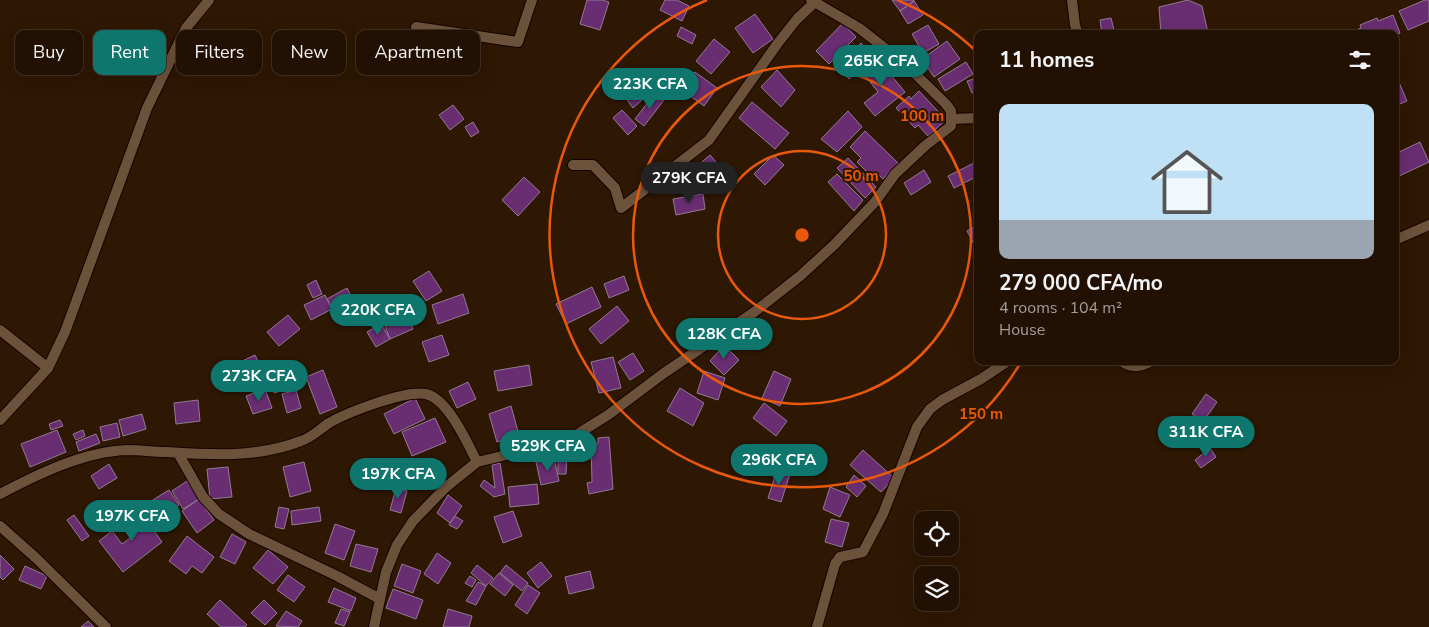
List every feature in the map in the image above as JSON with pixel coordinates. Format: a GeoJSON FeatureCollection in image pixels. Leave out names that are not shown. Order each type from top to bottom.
{"type":"FeatureCollection","features":[{"type":"Feature","properties":{"kind":"street"},"geometry":{"type":"LineString","coordinates":[[0,420],[48,368],[65,332],[147,108],[186,28],[209,0]]}},
{"type":"Feature","properties":{"kind":"street"},"geometry":{"type":"LineString","coordinates":[[416,27],[518,42],[532,0]]}},
{"type":"Feature","properties":{"kind":"street"},"geometry":{"type":"LineString","coordinates":[[1072,0],[1077,30]]}},
{"type":"Feature","properties":{"kind":"street"},"geometry":{"type":"LineString","coordinates":[[374,627],[386,572],[397,545],[413,521],[446,487],[477,462],[552,444],[576,435],[608,415],[664,373],[753,313],[800,276],[834,245],[876,202],[893,176],[926,145],[951,126],[952,118],[946,104],[905,64],[859,28],[813,1],[778,43],[709,140],[621,208],[615,188],[593,165],[573,165]]}},
{"type":"Feature","properties":{"kind":"street"},"geometry":{"type":"LineString","coordinates":[[952,118],[974,118]]}},
{"type":"Feature","properties":{"kind":"street"},"geometry":{"type":"LineString","coordinates":[[1399,238],[1429,225]]}},
{"type":"Feature","properties":{"kind":"street"},"geometry":{"type":"LineString","coordinates":[[0,330],[48,368]]}},
{"type":"Feature","properties":{"kind":"street"},"geometry":{"type":"LineString","coordinates":[[817,627],[835,564],[840,557],[863,552],[868,545],[883,514],[916,427],[930,409],[942,400],[981,379],[1002,365]]}},
{"type":"Feature","properties":{"kind":"street"},"geometry":{"type":"LineString","coordinates":[[1126,365],[1137,368],[1143,365]]}},
{"type":"Feature","properties":{"kind":"street"},"geometry":{"type":"LineString","coordinates":[[0,494],[33,476],[82,458],[127,450],[212,455],[259,453],[302,441],[331,422],[371,405],[405,394],[427,394],[439,402],[460,427],[477,462]]}},
{"type":"Feature","properties":{"kind":"street"},"geometry":{"type":"LineString","coordinates":[[178,453],[203,497],[219,514],[249,534],[380,599]]}},
{"type":"Feature","properties":{"kind":"street"},"geometry":{"type":"LineString","coordinates":[[0,526],[36,558],[106,627]]}},
{"type":"Feature","properties":{"kind":"building"},"geometry":{"type":"Polygon","coordinates":[[[587,0],[609,2],[600,30],[580,24],[587,0]]]}},
{"type":"Feature","properties":{"kind":"building"},"geometry":{"type":"Polygon","coordinates":[[[665,0],[677,0],[689,6],[682,21],[660,10],[665,0]]]}},
{"type":"Feature","properties":{"kind":"building"},"geometry":{"type":"Polygon","coordinates":[[[892,0],[914,0],[914,1],[900,11],[892,0]]]}},
{"type":"Feature","properties":{"kind":"building"},"geometry":{"type":"Polygon","coordinates":[[[1188,0],[1202,6],[1207,30],[1161,30],[1159,7],[1188,0]]]}},
{"type":"Feature","properties":{"kind":"building"},"geometry":{"type":"Polygon","coordinates":[[[1429,0],[1429,21],[1408,30],[1399,11],[1429,0]]]}},
{"type":"Feature","properties":{"kind":"building"},"geometry":{"type":"Polygon","coordinates":[[[914,1],[923,15],[908,24],[900,11],[914,1]]]}},
{"type":"Feature","properties":{"kind":"building"},"geometry":{"type":"Polygon","coordinates":[[[755,14],[773,39],[753,53],[735,28],[755,14]]]}},
{"type":"Feature","properties":{"kind":"building"},"geometry":{"type":"Polygon","coordinates":[[[1393,15],[1399,30],[1356,30],[1361,28],[1360,25],[1377,18],[1378,21],[1393,15]]]}},
{"type":"Feature","properties":{"kind":"building"},"geometry":{"type":"Polygon","coordinates":[[[1111,18],[1114,30],[1101,30],[1100,20],[1111,18]]]}},
{"type":"Feature","properties":{"kind":"building"},"geometry":{"type":"Polygon","coordinates":[[[843,23],[856,37],[829,64],[816,51],[843,23]]]}},
{"type":"Feature","properties":{"kind":"building"},"geometry":{"type":"Polygon","coordinates":[[[928,25],[939,44],[923,53],[912,34],[928,25]]]}},
{"type":"Feature","properties":{"kind":"building"},"geometry":{"type":"Polygon","coordinates":[[[681,27],[696,35],[692,44],[677,36],[681,27]]]}},
{"type":"Feature","properties":{"kind":"building"},"geometry":{"type":"Polygon","coordinates":[[[714,39],[730,52],[711,74],[696,61],[714,39]]]}},
{"type":"Feature","properties":{"kind":"building"},"geometry":{"type":"Polygon","coordinates":[[[947,41],[960,59],[934,77],[922,59],[947,41]]]}},
{"type":"Feature","properties":{"kind":"building"},"geometry":{"type":"Polygon","coordinates":[[[861,43],[873,55],[849,79],[837,66],[861,43]]]}},
{"type":"Feature","properties":{"kind":"building"},"geometry":{"type":"Polygon","coordinates":[[[876,57],[905,92],[875,116],[864,103],[878,92],[861,70],[876,57]]]}},
{"type":"Feature","properties":{"kind":"building"},"geometry":{"type":"Polygon","coordinates":[[[966,62],[973,74],[945,91],[938,79],[966,62]]]}},
{"type":"Feature","properties":{"kind":"building"},"geometry":{"type":"Polygon","coordinates":[[[777,70],[795,90],[781,107],[761,87],[777,70]]]}},
{"type":"Feature","properties":{"kind":"building"},"geometry":{"type":"Polygon","coordinates":[[[695,72],[717,88],[704,106],[682,90],[695,72]]]}},
{"type":"Feature","properties":{"kind":"building"},"geometry":{"type":"Polygon","coordinates":[[[974,79],[974,92],[972,93],[967,81],[974,79]]]}},
{"type":"Feature","properties":{"kind":"building"},"geometry":{"type":"Polygon","coordinates":[[[1399,82],[1407,101],[1399,104],[1399,82]]]}},
{"type":"Feature","properties":{"kind":"building"},"geometry":{"type":"Polygon","coordinates":[[[644,85],[651,92],[633,108],[627,100],[644,85]]]}},
{"type":"Feature","properties":{"kind":"building"},"geometry":{"type":"Polygon","coordinates":[[[919,91],[946,120],[928,136],[918,125],[915,128],[896,108],[909,96],[911,99],[919,91]]]}},
{"type":"Feature","properties":{"kind":"building"},"geometry":{"type":"Polygon","coordinates":[[[655,93],[664,100],[644,126],[635,119],[655,93]]]}},
{"type":"Feature","properties":{"kind":"building"},"geometry":{"type":"Polygon","coordinates":[[[752,102],[789,133],[775,149],[739,118],[752,102]]]}},
{"type":"Feature","properties":{"kind":"building"},"geometry":{"type":"Polygon","coordinates":[[[453,105],[464,119],[450,130],[439,115],[453,105]]]}},
{"type":"Feature","properties":{"kind":"building"},"geometry":{"type":"Polygon","coordinates":[[[622,110],[637,126],[628,135],[613,118],[622,110]]]}},
{"type":"Feature","properties":{"kind":"building"},"geometry":{"type":"Polygon","coordinates":[[[848,111],[862,127],[837,152],[821,139],[848,111]]]}},
{"type":"Feature","properties":{"kind":"building"},"geometry":{"type":"Polygon","coordinates":[[[473,122],[479,132],[471,137],[465,127],[473,122]]]}},
{"type":"Feature","properties":{"kind":"building"},"geometry":{"type":"Polygon","coordinates":[[[865,131],[898,163],[883,179],[875,171],[870,175],[857,162],[861,158],[850,147],[865,131]]]}},
{"type":"Feature","properties":{"kind":"building"},"geometry":{"type":"Polygon","coordinates":[[[1420,142],[1429,162],[1399,176],[1399,152],[1420,142]]]}},
{"type":"Feature","properties":{"kind":"building"},"geometry":{"type":"Polygon","coordinates":[[[710,155],[723,170],[709,182],[696,167],[710,155]]]}},
{"type":"Feature","properties":{"kind":"building"},"geometry":{"type":"Polygon","coordinates":[[[773,155],[784,165],[765,185],[754,174],[773,155]]]}},
{"type":"Feature","properties":{"kind":"building"},"geometry":{"type":"Polygon","coordinates":[[[848,158],[876,187],[865,198],[837,168],[848,158]]]}},
{"type":"Feature","properties":{"kind":"building"},"geometry":{"type":"Polygon","coordinates":[[[974,163],[974,178],[954,188],[948,176],[974,163]]]}},
{"type":"Feature","properties":{"kind":"building"},"geometry":{"type":"Polygon","coordinates":[[[924,170],[931,182],[911,195],[904,183],[924,170]]]}},
{"type":"Feature","properties":{"kind":"building"},"geometry":{"type":"Polygon","coordinates":[[[837,174],[863,200],[854,211],[828,182],[837,174]]]}},
{"type":"Feature","properties":{"kind":"building"},"geometry":{"type":"Polygon","coordinates":[[[524,177],[540,192],[518,216],[502,200],[524,177]]]}},
{"type":"Feature","properties":{"kind":"building"},"geometry":{"type":"Polygon","coordinates":[[[703,194],[705,209],[676,215],[673,199],[703,194]]]}},
{"type":"Feature","properties":{"kind":"building"},"geometry":{"type":"Polygon","coordinates":[[[974,227],[974,244],[967,231],[974,227]]]}},
{"type":"Feature","properties":{"kind":"building"},"geometry":{"type":"Polygon","coordinates":[[[429,271],[442,291],[426,301],[413,281],[429,271]]]}},
{"type":"Feature","properties":{"kind":"building"},"geometry":{"type":"Polygon","coordinates":[[[624,276],[629,290],[609,298],[604,284],[624,276]]]}},
{"type":"Feature","properties":{"kind":"building"},"geometry":{"type":"Polygon","coordinates":[[[316,280],[322,294],[313,298],[307,285],[316,280]]]}},
{"type":"Feature","properties":{"kind":"building"},"geometry":{"type":"Polygon","coordinates":[[[592,287],[601,307],[566,324],[556,304],[592,287]]]}},
{"type":"Feature","properties":{"kind":"building"},"geometry":{"type":"Polygon","coordinates":[[[347,288],[354,302],[335,313],[327,299],[347,288]]]}},
{"type":"Feature","properties":{"kind":"building"},"geometry":{"type":"Polygon","coordinates":[[[463,294],[469,313],[438,324],[432,305],[463,294]]]}},
{"type":"Feature","properties":{"kind":"building"},"geometry":{"type":"Polygon","coordinates":[[[325,295],[332,309],[311,320],[304,305],[325,295]]]}},
{"type":"Feature","properties":{"kind":"building"},"geometry":{"type":"Polygon","coordinates":[[[617,306],[629,321],[601,344],[589,329],[617,306]]]}},
{"type":"Feature","properties":{"kind":"building"},"geometry":{"type":"Polygon","coordinates":[[[405,311],[413,329],[390,339],[383,321],[405,311]]]}},
{"type":"Feature","properties":{"kind":"building"},"geometry":{"type":"Polygon","coordinates":[[[288,315],[300,329],[279,346],[267,332],[288,315]]]}},
{"type":"Feature","properties":{"kind":"building"},"geometry":{"type":"Polygon","coordinates":[[[381,324],[390,339],[376,347],[367,332],[381,324]]]}},
{"type":"Feature","properties":{"kind":"building"},"geometry":{"type":"Polygon","coordinates":[[[442,335],[449,355],[429,362],[422,342],[442,335]]]}},
{"type":"Feature","properties":{"kind":"building"},"geometry":{"type":"Polygon","coordinates":[[[724,345],[739,360],[724,375],[710,361],[724,345]]]}},
{"type":"Feature","properties":{"kind":"building"},"geometry":{"type":"Polygon","coordinates":[[[633,353],[644,371],[630,380],[618,362],[633,353]]]}},
{"type":"Feature","properties":{"kind":"building"},"geometry":{"type":"Polygon","coordinates":[[[255,355],[265,375],[246,384],[236,364],[255,355]]]}},
{"type":"Feature","properties":{"kind":"building"},"geometry":{"type":"Polygon","coordinates":[[[613,357],[621,388],[599,393],[591,362],[613,357]]]}},
{"type":"Feature","properties":{"kind":"building"},"geometry":{"type":"Polygon","coordinates":[[[529,365],[532,385],[498,391],[494,371],[529,365]]]}},
{"type":"Feature","properties":{"kind":"building"},"geometry":{"type":"Polygon","coordinates":[[[323,370],[337,407],[320,414],[306,377],[323,370]]]}},
{"type":"Feature","properties":{"kind":"building"},"geometry":{"type":"Polygon","coordinates":[[[704,371],[725,378],[718,400],[697,393],[704,371]]]}},
{"type":"Feature","properties":{"kind":"building"},"geometry":{"type":"Polygon","coordinates":[[[774,371],[791,379],[780,406],[762,398],[774,371]]]}},
{"type":"Feature","properties":{"kind":"building"},"geometry":{"type":"Polygon","coordinates":[[[297,377],[299,386],[274,393],[271,384],[297,377]]]}},
{"type":"Feature","properties":{"kind":"building"},"geometry":{"type":"Polygon","coordinates":[[[468,382],[476,399],[457,408],[449,391],[468,382]]]}},
{"type":"Feature","properties":{"kind":"building"},"geometry":{"type":"Polygon","coordinates":[[[680,388],[704,403],[693,426],[667,411],[680,388]]]}},
{"type":"Feature","properties":{"kind":"building"},"geometry":{"type":"Polygon","coordinates":[[[265,389],[272,408],[253,414],[246,396],[265,389]]]}},
{"type":"Feature","properties":{"kind":"building"},"geometry":{"type":"Polygon","coordinates":[[[296,390],[301,408],[287,413],[282,394],[296,390]]]}},
{"type":"Feature","properties":{"kind":"building"},"geometry":{"type":"Polygon","coordinates":[[[1206,394],[1217,402],[1203,422],[1192,414],[1206,394]]]}},
{"type":"Feature","properties":{"kind":"building"},"geometry":{"type":"Polygon","coordinates":[[[415,398],[425,419],[394,434],[384,414],[415,398]]]}},
{"type":"Feature","properties":{"kind":"building"},"geometry":{"type":"Polygon","coordinates":[[[198,400],[200,421],[176,424],[174,403],[198,400]]]}},
{"type":"Feature","properties":{"kind":"building"},"geometry":{"type":"Polygon","coordinates":[[[764,403],[787,421],[776,436],[753,418],[764,403]]]}},
{"type":"Feature","properties":{"kind":"building"},"geometry":{"type":"Polygon","coordinates":[[[511,406],[519,435],[497,442],[489,414],[511,406]]]}},
{"type":"Feature","properties":{"kind":"building"},"geometry":{"type":"Polygon","coordinates":[[[142,414],[146,429],[123,436],[119,420],[142,414]]]}},
{"type":"Feature","properties":{"kind":"building"},"geometry":{"type":"Polygon","coordinates":[[[435,418],[446,442],[412,456],[402,432],[435,418]]]}},
{"type":"Feature","properties":{"kind":"building"},"geometry":{"type":"Polygon","coordinates":[[[60,420],[63,426],[51,430],[49,424],[60,420]]]}},
{"type":"Feature","properties":{"kind":"building"},"geometry":{"type":"Polygon","coordinates":[[[117,423],[120,437],[103,441],[100,427],[117,423]]]}},
{"type":"Feature","properties":{"kind":"building"},"geometry":{"type":"Polygon","coordinates":[[[57,430],[66,452],[30,467],[21,444],[57,430]]]}},
{"type":"Feature","properties":{"kind":"building"},"geometry":{"type":"Polygon","coordinates":[[[83,430],[85,436],[76,440],[73,434],[83,430]]]}},
{"type":"Feature","properties":{"kind":"building"},"geometry":{"type":"Polygon","coordinates":[[[96,434],[100,443],[79,451],[76,442],[96,434]]]}},
{"type":"Feature","properties":{"kind":"building"},"geometry":{"type":"Polygon","coordinates":[[[609,437],[613,489],[589,494],[587,483],[592,482],[591,445],[598,443],[598,438],[609,437]]]}},
{"type":"Feature","properties":{"kind":"building"},"geometry":{"type":"Polygon","coordinates":[[[1210,448],[1216,457],[1201,468],[1195,460],[1210,448]]]}},
{"type":"Feature","properties":{"kind":"building"},"geometry":{"type":"Polygon","coordinates":[[[863,450],[894,478],[881,492],[850,465],[863,450]]]}},
{"type":"Feature","properties":{"kind":"building"},"geometry":{"type":"Polygon","coordinates":[[[558,453],[567,453],[566,474],[558,474],[558,453]]]}},
{"type":"Feature","properties":{"kind":"building"},"geometry":{"type":"Polygon","coordinates":[[[554,458],[559,481],[541,485],[536,462],[554,458]]]}},
{"type":"Feature","properties":{"kind":"building"},"geometry":{"type":"Polygon","coordinates":[[[304,462],[311,491],[290,497],[283,467],[304,462]]]}},
{"type":"Feature","properties":{"kind":"building"},"geometry":{"type":"Polygon","coordinates":[[[500,463],[505,494],[494,497],[480,486],[484,480],[495,488],[492,465],[500,463]]]}},
{"type":"Feature","properties":{"kind":"building"},"geometry":{"type":"Polygon","coordinates":[[[109,464],[117,478],[99,489],[91,476],[109,464]]]}},
{"type":"Feature","properties":{"kind":"building"},"geometry":{"type":"Polygon","coordinates":[[[228,467],[232,497],[210,499],[207,469],[228,467]]]}},
{"type":"Feature","properties":{"kind":"building"},"geometry":{"type":"Polygon","coordinates":[[[777,470],[790,474],[781,502],[768,498],[777,470]]]}},
{"type":"Feature","properties":{"kind":"building"},"geometry":{"type":"Polygon","coordinates":[[[854,475],[866,486],[857,497],[846,487],[854,475]]]}},
{"type":"Feature","properties":{"kind":"building"},"geometry":{"type":"Polygon","coordinates":[[[187,481],[199,499],[183,509],[172,491],[187,481]]]}},
{"type":"Feature","properties":{"kind":"building"},"geometry":{"type":"Polygon","coordinates":[[[537,484],[539,504],[510,507],[508,487],[537,484]]]}},
{"type":"Feature","properties":{"kind":"building"},"geometry":{"type":"Polygon","coordinates":[[[830,487],[850,495],[840,517],[823,509],[830,487]]]}},
{"type":"Feature","properties":{"kind":"building"},"geometry":{"type":"Polygon","coordinates":[[[396,488],[407,491],[401,513],[390,510],[396,488]]]}},
{"type":"Feature","properties":{"kind":"building"},"geometry":{"type":"Polygon","coordinates":[[[169,490],[179,505],[152,522],[143,506],[169,490]]]}},
{"type":"Feature","properties":{"kind":"building"},"geometry":{"type":"Polygon","coordinates":[[[448,495],[462,506],[450,523],[437,513],[448,495]]]}},
{"type":"Feature","properties":{"kind":"building"},"geometry":{"type":"Polygon","coordinates":[[[199,499],[214,520],[197,533],[182,511],[199,499]]]}},
{"type":"Feature","properties":{"kind":"building"},"geometry":{"type":"Polygon","coordinates":[[[279,507],[289,509],[284,529],[275,527],[279,507]]]}},
{"type":"Feature","properties":{"kind":"building"},"geometry":{"type":"Polygon","coordinates":[[[319,507],[321,521],[292,525],[291,511],[319,507]]]}},
{"type":"Feature","properties":{"kind":"building"},"geometry":{"type":"Polygon","coordinates":[[[139,510],[162,542],[123,572],[99,541],[112,531],[122,544],[133,536],[122,523],[139,510]]]}},
{"type":"Feature","properties":{"kind":"building"},"geometry":{"type":"Polygon","coordinates":[[[513,511],[522,536],[503,543],[494,517],[513,511]]]}},
{"type":"Feature","properties":{"kind":"building"},"geometry":{"type":"Polygon","coordinates":[[[74,515],[89,536],[82,541],[67,520],[74,515]]]}},
{"type":"Feature","properties":{"kind":"building"},"geometry":{"type":"Polygon","coordinates":[[[455,516],[463,521],[457,529],[449,525],[455,516]]]}},
{"type":"Feature","properties":{"kind":"building"},"geometry":{"type":"Polygon","coordinates":[[[831,519],[849,523],[842,547],[825,542],[831,519]]]}},
{"type":"Feature","properties":{"kind":"building"},"geometry":{"type":"Polygon","coordinates":[[[335,524],[355,531],[344,560],[325,553],[335,524]]]}},
{"type":"Feature","properties":{"kind":"building"},"geometry":{"type":"Polygon","coordinates":[[[232,534],[246,542],[235,564],[220,557],[232,534]]]}},
{"type":"Feature","properties":{"kind":"building"},"geometry":{"type":"Polygon","coordinates":[[[187,536],[214,557],[202,573],[192,566],[186,574],[169,561],[187,536]]]}},
{"type":"Feature","properties":{"kind":"building"},"geometry":{"type":"Polygon","coordinates":[[[356,544],[378,549],[371,572],[350,566],[356,544]]]}},
{"type":"Feature","properties":{"kind":"building"},"geometry":{"type":"Polygon","coordinates":[[[268,550],[288,567],[273,584],[253,568],[268,550]]]}},
{"type":"Feature","properties":{"kind":"building"},"geometry":{"type":"Polygon","coordinates":[[[437,553],[451,563],[438,584],[424,574],[437,553]]]}},
{"type":"Feature","properties":{"kind":"building"},"geometry":{"type":"Polygon","coordinates":[[[0,555],[14,569],[3,580],[0,577],[0,555]]]}},
{"type":"Feature","properties":{"kind":"building"},"geometry":{"type":"Polygon","coordinates":[[[541,562],[552,576],[538,588],[527,573],[541,562]]]}},
{"type":"Feature","properties":{"kind":"building"},"geometry":{"type":"Polygon","coordinates":[[[402,564],[421,571],[413,593],[394,586],[402,564]]]}},
{"type":"Feature","properties":{"kind":"building"},"geometry":{"type":"Polygon","coordinates":[[[477,565],[493,578],[486,586],[471,573],[477,565]]]}},
{"type":"Feature","properties":{"kind":"building"},"geometry":{"type":"Polygon","coordinates":[[[506,565],[528,583],[522,591],[500,573],[506,565]]]}},
{"type":"Feature","properties":{"kind":"building"},"geometry":{"type":"Polygon","coordinates":[[[25,566],[47,576],[41,589],[19,580],[25,566]]]}},
{"type":"Feature","properties":{"kind":"building"},"geometry":{"type":"Polygon","coordinates":[[[590,571],[594,588],[569,594],[565,577],[590,571]]]}},
{"type":"Feature","properties":{"kind":"building"},"geometry":{"type":"Polygon","coordinates":[[[499,573],[513,585],[505,596],[490,584],[499,573]]]}},
{"type":"Feature","properties":{"kind":"building"},"geometry":{"type":"Polygon","coordinates":[[[288,575],[305,587],[294,602],[277,590],[288,575]]]}},
{"type":"Feature","properties":{"kind":"building"},"geometry":{"type":"Polygon","coordinates":[[[470,576],[476,580],[472,587],[465,583],[470,576]]]}},
{"type":"Feature","properties":{"kind":"building"},"geometry":{"type":"Polygon","coordinates":[[[478,582],[486,586],[476,605],[466,601],[478,582]]]}},
{"type":"Feature","properties":{"kind":"building"},"geometry":{"type":"Polygon","coordinates":[[[528,585],[540,593],[527,614],[515,605],[528,585]]]}},
{"type":"Feature","properties":{"kind":"building"},"geometry":{"type":"Polygon","coordinates":[[[334,588],[356,598],[351,611],[328,602],[334,588]]]}},
{"type":"Feature","properties":{"kind":"building"},"geometry":{"type":"Polygon","coordinates":[[[393,589],[423,600],[416,619],[386,608],[393,589]]]}},
{"type":"Feature","properties":{"kind":"building"},"geometry":{"type":"Polygon","coordinates":[[[220,600],[247,625],[245,627],[221,627],[207,614],[220,600]]]}},
{"type":"Feature","properties":{"kind":"building"},"geometry":{"type":"Polygon","coordinates":[[[264,600],[277,613],[265,625],[251,613],[264,600]]]}},
{"type":"Feature","properties":{"kind":"building"},"geometry":{"type":"Polygon","coordinates":[[[341,609],[350,612],[344,626],[335,623],[341,609]]]}},
{"type":"Feature","properties":{"kind":"building"},"geometry":{"type":"Polygon","coordinates":[[[448,609],[472,616],[469,627],[443,627],[448,609]]]}},
{"type":"Feature","properties":{"kind":"building"},"geometry":{"type":"Polygon","coordinates":[[[286,611],[302,621],[298,627],[276,626],[286,611]]]}},
{"type":"Feature","properties":{"kind":"building"},"geometry":{"type":"Polygon","coordinates":[[[88,621],[94,627],[81,627],[88,621]]]}}]}
